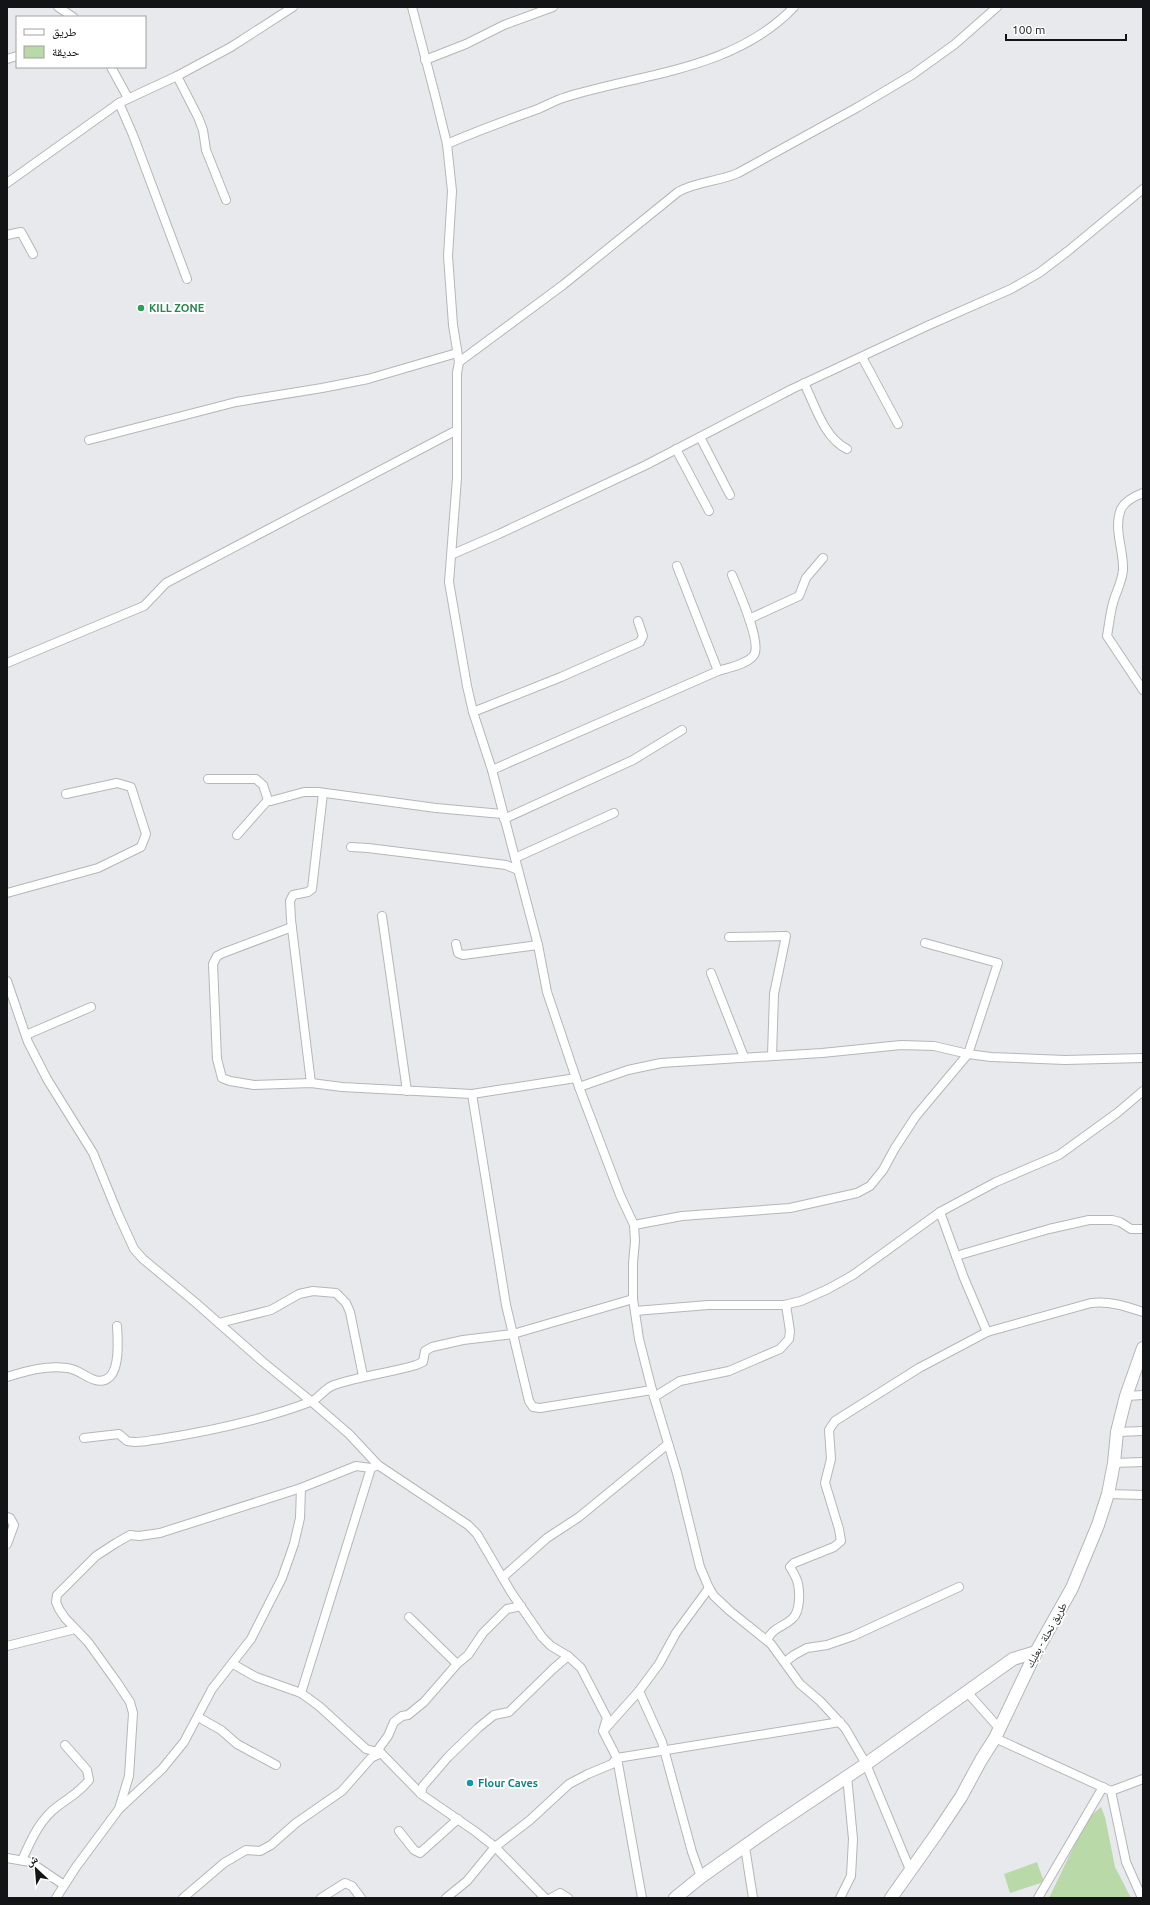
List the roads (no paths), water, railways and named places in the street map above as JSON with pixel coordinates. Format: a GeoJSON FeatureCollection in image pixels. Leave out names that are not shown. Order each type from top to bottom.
{"type":"FeatureCollection","features":[{"type":"Feature","properties":{"kind":"street"},"geometry":{"type":"LineString","coordinates":[[58,7],[72,16]]}},
{"type":"Feature","properties":{"kind":"street"},"geometry":{"type":"LineString","coordinates":[[7,183],[119,103],[177,76],[231,47],[293,7]]}},
{"type":"Feature","properties":{"kind":"street"},"geometry":{"type":"LineString","coordinates":[[412,7],[447,144],[452,191],[448,256],[453,326],[458,358],[457,478],[453,554],[449,582],[473,712],[492,770],[538,945],[547,992],[579,1087],[620,1195],[634,1225],[635,1241],[632,1263],[633,1299],[639,1339],[653,1393],[677,1472],[700,1567],[709,1588],[730,1610],[766,1640],[785,1662],[800,1684],[840,1722],[856,1744],[866,1764],[911,1872]]}},
{"type":"Feature","properties":{"kind":"street"},"geometry":{"type":"LineString","coordinates":[[425,60],[466,44],[504,25],[553,7]]}},
{"type":"Feature","properties":{"kind":"street"},"geometry":{"type":"LineString","coordinates":[[447,144],[564,97],[648,77],[704,61],[755,38],[780,22],[794,7]]}},
{"type":"Feature","properties":{"kind":"street"},"geometry":{"type":"LineString","coordinates":[[90,440],[236,402],[322,388],[458,358],[563,285],[678,192],[697,183],[727,178],[738,173],[858,107],[912,74],[955,44],[997,7]]}},
{"type":"Feature","properties":{"kind":"street"},"geometry":{"type":"LineString","coordinates":[[112,68],[128,98]]}},
{"type":"Feature","properties":{"kind":"street"},"geometry":{"type":"LineString","coordinates":[[177,76],[198,117],[210,162],[226,200]]}},
{"type":"Feature","properties":{"kind":"street"},"geometry":{"type":"LineString","coordinates":[[119,103],[133,135],[187,279]]}},
{"type":"Feature","properties":{"kind":"street"},"geometry":{"type":"LineString","coordinates":[[453,554],[646,465],[804,383],[1026,281],[1089,235],[1143,189]]}},
{"type":"Feature","properties":{"kind":"street"},"geometry":{"type":"LineString","coordinates":[[7,236],[21,232],[33,254]]}},
{"type":"Feature","properties":{"kind":"street"},"geometry":{"type":"LineString","coordinates":[[862,357],[898,424]]}},
{"type":"Feature","properties":{"kind":"street"},"geometry":{"type":"LineString","coordinates":[[804,383],[829,432],[840,446],[847,450]]}},
{"type":"Feature","properties":{"kind":"street"},"geometry":{"type":"LineString","coordinates":[[7,663],[144,606],[166,583],[457,430]]}},
{"type":"Feature","properties":{"kind":"street"},"geometry":{"type":"LineString","coordinates":[[700,437],[730,495]]}},
{"type":"Feature","properties":{"kind":"street"},"geometry":{"type":"LineString","coordinates":[[676,449],[709,511]]}},
{"type":"Feature","properties":{"kind":"street"},"geometry":{"type":"LineString","coordinates":[[1143,493],[1124,503],[1121,510],[1118,532],[1123,556],[1123,570],[1114,602],[1107,636],[1143,690]]}},
{"type":"Feature","properties":{"kind":"street"},"geometry":{"type":"LineString","coordinates":[[749,619],[798,596],[806,578],[823,558]]}},
{"type":"Feature","properties":{"kind":"street"},"geometry":{"type":"LineString","coordinates":[[677,566],[718,671]]}},
{"type":"Feature","properties":{"kind":"street"},"geometry":{"type":"LineString","coordinates":[[492,770],[718,671],[747,660],[754,655],[756,643],[749,619],[732,575]]}},
{"type":"Feature","properties":{"kind":"street"},"geometry":{"type":"LineString","coordinates":[[473,712],[561,678],[640,642],[643,636],[638,621]]}},
{"type":"Feature","properties":{"kind":"street"},"geometry":{"type":"LineString","coordinates":[[268,800],[271,801],[304,792],[323,793],[503,816],[633,760],[682,730]]}},
{"type":"Feature","properties":{"kind":"street"},"geometry":{"type":"LineString","coordinates":[[208,779],[256,779],[263,785],[268,800]]}},
{"type":"Feature","properties":{"kind":"street"},"geometry":{"type":"LineString","coordinates":[[7,893],[98,868],[141,847],[146,834],[131,787],[117,783],[66,794]]}},
{"type":"Feature","properties":{"kind":"street"},"geometry":{"type":"LineString","coordinates":[[311,1082],[292,928],[291,898],[293,895],[308,892],[312,889],[323,793]]}},
{"type":"Feature","properties":{"kind":"street"},"geometry":{"type":"LineString","coordinates":[[237,835],[268,800]]}},
{"type":"Feature","properties":{"kind":"street"},"geometry":{"type":"LineString","coordinates":[[515,858],[614,813]]}},
{"type":"Feature","properties":{"kind":"street"},"geometry":{"type":"LineString","coordinates":[[351,847],[506,865],[518,870]]}},
{"type":"Feature","properties":{"kind":"street"},"geometry":{"type":"LineString","coordinates":[[382,916],[407,1091]]}},
{"type":"Feature","properties":{"kind":"street"},"geometry":{"type":"LineString","coordinates":[[292,928],[223,953],[214,960],[212,964],[217,1059],[222,1078],[230,1081],[254,1085],[311,1082],[342,1087],[472,1094],[576,1078]]}},
{"type":"Feature","properties":{"kind":"street"},"geometry":{"type":"LineString","coordinates":[[729,937],[786,936],[774,994],[772,1056]]}},
{"type":"Feature","properties":{"kind":"street"},"geometry":{"type":"LineString","coordinates":[[634,1225],[682,1216],[790,1208],[857,1193],[877,1179],[916,1116],[968,1054],[998,963],[925,943]]}},
{"type":"Feature","properties":{"kind":"street"},"geometry":{"type":"LineString","coordinates":[[456,944],[458,953],[463,956],[538,945]]}},
{"type":"Feature","properties":{"kind":"street"},"geometry":{"type":"LineString","coordinates":[[711,973],[744,1057]]}},
{"type":"Feature","properties":{"kind":"street"},"geometry":{"type":"LineString","coordinates":[[7,981],[26,1035],[47,1079],[93,1153],[134,1249],[143,1259],[349,1434],[375,1466],[468,1525],[477,1534],[503,1578],[542,1637],[551,1646],[568,1656],[581,1668],[606,1718],[604,1731],[617,1758],[642,1898]]}},
{"type":"Feature","properties":{"kind":"street"},"geometry":{"type":"LineString","coordinates":[[26,1035],[91,1007]]}},
{"type":"Feature","properties":{"kind":"street"},"geometry":{"type":"LineString","coordinates":[[579,1087],[644,1065],[661,1062],[772,1056],[917,1045],[934,1046],[968,1054],[1066,1060],[1143,1058]]}},
{"type":"Feature","properties":{"kind":"street"},"geometry":{"type":"LineString","coordinates":[[635,1311],[708,1305],[786,1305],[801,1301],[828,1290],[853,1275],[940,1212],[996,1182],[1058,1155],[1117,1113],[1143,1091]]}},
{"type":"Feature","properties":{"kind":"street"},"geometry":{"type":"LineString","coordinates":[[472,1094],[506,1304],[526,1395],[533,1407],[540,1408],[653,1393],[680,1381],[729,1371],[780,1349],[789,1339],[786,1305]]}},
{"type":"Feature","properties":{"kind":"street"},"geometry":{"type":"LineString","coordinates":[[940,1212],[987,1332]]}},
{"type":"Feature","properties":{"kind":"street"},"geometry":{"type":"LineString","coordinates":[[956,1256],[1049,1229],[1089,1220],[1112,1220],[1120,1222],[1131,1229],[1143,1229]]}},
{"type":"Feature","properties":{"kind":"street"},"geometry":{"type":"LineString","coordinates":[[220,1323],[271,1310],[305,1292],[324,1291],[336,1293],[346,1303],[350,1312],[363,1376]]}},
{"type":"Feature","properties":{"kind":"street"},"geometry":{"type":"LineString","coordinates":[[84,1438],[119,1434],[129,1442],[195,1433],[274,1414],[312,1402],[319,1394],[332,1386],[363,1376],[416,1365],[423,1362],[425,1351],[432,1347],[464,1340],[513,1334],[633,1299]]}},
{"type":"Feature","properties":{"kind":"street"},"geometry":{"type":"LineString","coordinates":[[766,1640],[771,1632],[793,1618],[796,1614],[798,1607],[798,1583],[790,1567],[794,1563],[837,1546],[841,1540],[840,1529],[825,1483],[831,1459],[829,1430],[831,1425],[919,1368],[987,1332],[1091,1303],[1117,1303],[1143,1312]]}},
{"type":"Feature","properties":{"kind":"street"},"geometry":{"type":"LineString","coordinates":[[7,1377],[38,1369],[66,1368],[78,1371],[95,1380],[102,1380],[112,1374],[115,1370],[118,1356],[117,1326]]}},
{"type":"Feature","properties":{"kind":"street","name":"طريق نحلة - بعلبك"},"geometry":{"type":"LineString","coordinates":[[891,1898],[911,1872],[961,1797],[997,1733],[1036,1652],[1072,1588],[1098,1525],[1108,1494],[1114,1463],[1117,1432],[1126,1396],[1143,1348]]}},
{"type":"Feature","properties":{"kind":"street"},"geometry":{"type":"LineString","coordinates":[[1126,1396],[1143,1394]]}},
{"type":"Feature","properties":{"kind":"street"},"geometry":{"type":"LineString","coordinates":[[1117,1432],[1143,1431]]}},
{"type":"Feature","properties":{"kind":"street"},"geometry":{"type":"LineString","coordinates":[[503,1578],[547,1538],[579,1517],[668,1444]]}},
{"type":"Feature","properties":{"kind":"street"},"geometry":{"type":"LineString","coordinates":[[1114,1463],[1143,1462]]}},
{"type":"Feature","properties":{"kind":"street"},"geometry":{"type":"LineString","coordinates":[[119,1809],[129,1776],[133,1713],[130,1702],[88,1642],[65,1618],[56,1602],[57,1595],[96,1556],[130,1535],[139,1536],[160,1533],[301,1488],[356,1466],[375,1466]]}},
{"type":"Feature","properties":{"kind":"street"},"geometry":{"type":"LineString","coordinates":[[301,1693],[375,1466]]}},
{"type":"Feature","properties":{"kind":"street"},"geometry":{"type":"LineString","coordinates":[[56,1898],[119,1809],[169,1760],[184,1742],[212,1689],[252,1639],[282,1578],[294,1544],[300,1518],[301,1488]]}},
{"type":"Feature","properties":{"kind":"street"},"geometry":{"type":"LineString","coordinates":[[1108,1494],[1143,1495]]}},
{"type":"Feature","properties":{"kind":"street"},"geometry":{"type":"LineString","coordinates":[[7,1517],[10,1518],[14,1525],[7,1544]]}},
{"type":"Feature","properties":{"kind":"street"},"geometry":{"type":"LineString","coordinates":[[785,1662],[807,1648],[827,1645],[854,1636],[959,1587]]}},
{"type":"Feature","properties":{"kind":"street"},"geometry":{"type":"LineString","coordinates":[[604,1731],[639,1691],[660,1664],[676,1633],[709,1588]]}},
{"type":"Feature","properties":{"kind":"street"},"geometry":{"type":"LineString","coordinates":[[183,1898],[224,1863],[246,1850],[260,1851],[271,1845],[296,1823],[342,1791],[371,1758],[379,1752],[394,1722],[402,1716],[408,1715],[424,1702],[457,1664],[468,1655],[483,1633],[507,1609],[521,1606]]}},
{"type":"Feature","properties":{"kind":"street"},"geometry":{"type":"LineString","coordinates":[[409,1617],[457,1664]]}},
{"type":"Feature","properties":{"kind":"street"},"geometry":{"type":"LineString","coordinates":[[7,1646],[75,1629]]}},
{"type":"Feature","properties":{"kind":"street"},"geometry":{"type":"LineString","coordinates":[[675,1898],[701,1877],[866,1764],[1013,1659],[1036,1652]]}},
{"type":"Feature","properties":{"kind":"street"},"geometry":{"type":"LineString","coordinates":[[421,1794],[423,1786],[444,1762],[478,1728],[494,1715],[509,1712],[568,1656]]}},
{"type":"Feature","properties":{"kind":"street"},"geometry":{"type":"LineString","coordinates":[[233,1664],[256,1677],[301,1693],[319,1706],[366,1749],[379,1752],[421,1794],[458,1819],[495,1847],[545,1898]]}},
{"type":"Feature","properties":{"kind":"street"},"geometry":{"type":"LineString","coordinates":[[639,1691],[665,1750],[686,1830],[701,1877]]}},
{"type":"Feature","properties":{"kind":"street"},"geometry":{"type":"LineString","coordinates":[[968,1692],[997,1733],[1110,1791],[1126,1862],[1142,1898]]}},
{"type":"Feature","properties":{"kind":"street"},"geometry":{"type":"LineString","coordinates":[[198,1716],[221,1730],[237,1744],[276,1765]]}},
{"type":"Feature","properties":{"kind":"street"},"geometry":{"type":"LineString","coordinates":[[446,1898],[467,1881],[495,1847],[530,1820],[570,1784],[588,1774],[612,1764],[617,1758],[840,1722]]}},
{"type":"Feature","properties":{"kind":"street"},"geometry":{"type":"LineString","coordinates":[[22,1860],[36,1830],[57,1806],[75,1796],[89,1780],[87,1770],[65,1745]]}},
{"type":"Feature","properties":{"kind":"street"},"geometry":{"type":"LineString","coordinates":[[840,1898],[851,1876],[853,1839],[847,1776]]}},
{"type":"Feature","properties":{"kind":"street"},"geometry":{"type":"LineString","coordinates":[[1110,1791],[1143,1779]]}},
{"type":"Feature","properties":{"kind":"street"},"geometry":{"type":"LineString","coordinates":[[1038,1898],[1103,1787]]}},
{"type":"Feature","properties":{"kind":"street"},"geometry":{"type":"LineString","coordinates":[[399,1831],[414,1850],[420,1852],[458,1819]]}},
{"type":"Feature","properties":{"kind":"street"},"geometry":{"type":"LineString","coordinates":[[745,1847],[753,1898]]}},
{"type":"Feature","properties":{"kind":"street"},"geometry":{"type":"LineString","coordinates":[[7,1858],[30,1862],[64,1885]]}},
{"type":"Feature","properties":{"kind":"street"},"geometry":{"type":"LineString","coordinates":[[321,1898],[345,1883],[352,1886],[361,1898]]}},
{"type":"Feature","properties":{"kind":"street"},"geometry":{"type":"LineString","coordinates":[[551,1898],[560,1894],[568,1898]]}},
{"type":"Feature","properties":{"kind":"place","name":"KILL ZONE"},"geometry":{"type":"Point","coordinates":[141,308]}},
{"type":"Feature","properties":{"kind":"place","name":"Flour Caves"},"geometry":{"type":"Point","coordinates":[470,1783]}}]}
